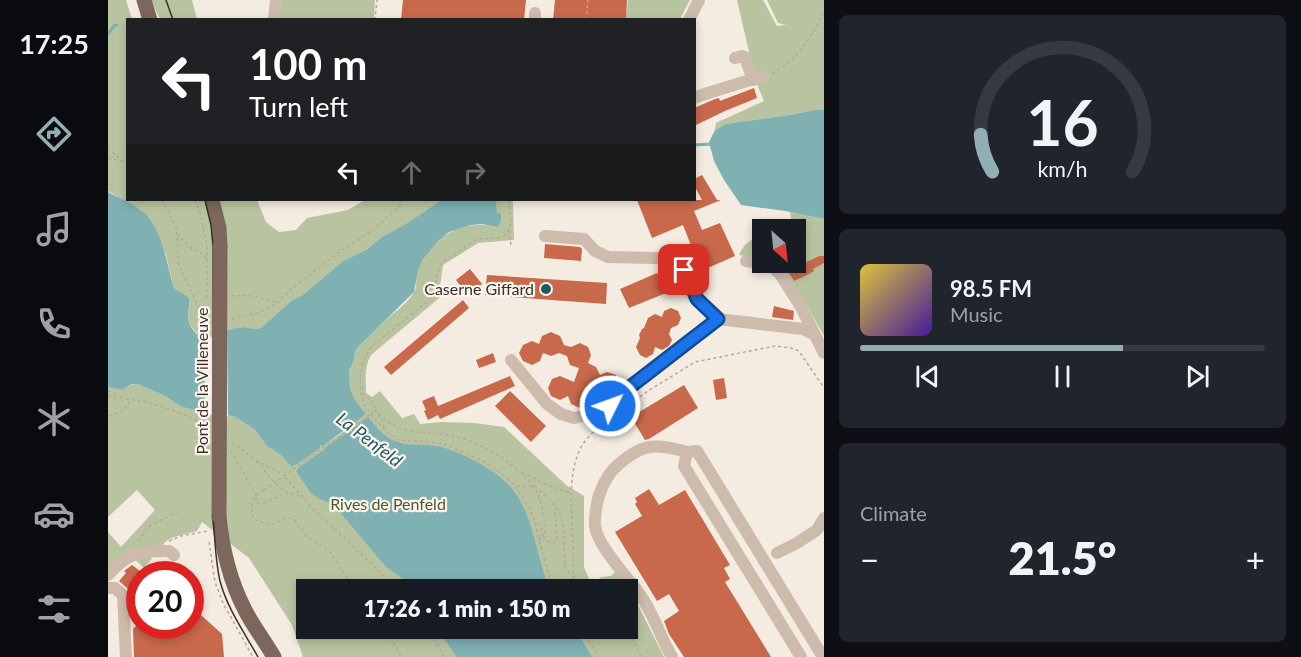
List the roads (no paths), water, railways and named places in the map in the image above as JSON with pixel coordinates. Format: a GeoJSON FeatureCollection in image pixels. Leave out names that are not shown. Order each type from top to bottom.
{"type":"FeatureCollection","features":[{"type":"Feature","properties":{"kind":"main road"},"geometry":{"type":"LineString","coordinates":[[144,0],[149,18]]}},
{"type":"Feature","properties":{"kind":"main road","name":"Pont de la Villeneuve"},"geometry":{"type":"LineString","coordinates":[[212,201],[219,228],[213,246],[221,531],[236,590],[274,657]]}},
{"type":"Feature","properties":{"kind":"street"},"geometry":{"type":"LineString","coordinates":[[274,18],[276,0]]}},
{"type":"Feature","properties":{"kind":"street"},"geometry":{"type":"LineString","coordinates":[[690,18],[699,0]]}},
{"type":"Feature","properties":{"kind":"street"},"geometry":{"type":"LineString","coordinates":[[696,97],[758,78],[745,57],[735,58]]}},
{"type":"Feature","properties":{"kind":"street"},"geometry":{"type":"LineString","coordinates":[[545,236],[584,239],[594,251],[608,257],[677,256],[697,299],[718,319],[803,329],[815,335]]}},
{"type":"Feature","properties":{"kind":"street"},"geometry":{"type":"LineString","coordinates":[[746,261],[769,264],[780,274],[801,307],[824,353]]}},
{"type":"Feature","properties":{"kind":"street"},"geometry":{"type":"LineString","coordinates":[[511,360],[547,404],[561,414],[574,418],[596,413],[610,406],[630,387],[718,319]]}},
{"type":"Feature","properties":{"kind":"street"},"geometry":{"type":"LineString","coordinates":[[672,657],[654,617],[642,597],[615,564],[595,528],[595,510],[601,488],[613,470],[630,454],[652,446],[670,447],[687,452],[697,451],[823,657]]}},
{"type":"Feature","properties":{"kind":"street"},"geometry":{"type":"LineString","coordinates":[[687,452],[684,466],[801,657]]}},
{"type":"Feature","properties":{"kind":"street"},"geometry":{"type":"LineString","coordinates":[[777,553],[817,530],[824,518]]}},
{"type":"Feature","properties":{"kind":"street"},"geometry":{"type":"LineString","coordinates":[[108,575],[125,559],[147,550],[169,551],[174,555]]}},
{"type":"Feature","properties":{"kind":"street"},"geometry":{"type":"LineString","coordinates":[[108,588],[115,588],[123,594],[126,657]]}},
{"type":"Feature","properties":{"kind":"water"},"geometry":{"type":"Polygon","coordinates":[[[824,110],[824,219],[741,205],[714,161],[709,142],[715,130],[726,124],[824,110]]]}},
{"type":"Feature","properties":{"kind":"water","name":"Rives de Penfeld"},"geometry":{"type":"Polygon","coordinates":[[[108,192],[148,216],[162,246],[174,288],[189,299],[190,326],[199,336],[210,341],[236,328],[261,328],[291,301],[304,294],[343,261],[366,250],[382,237],[440,201],[496,201],[497,213],[501,213],[498,227],[482,224],[471,225],[449,232],[438,241],[423,259],[418,270],[414,292],[355,351],[354,361],[349,370],[350,388],[355,400],[366,414],[323,446],[320,445],[320,448],[293,465],[293,468],[281,455],[267,446],[254,429],[235,417],[182,407],[165,396],[138,384],[132,384],[122,390],[108,387],[108,192]]]}},
{"type":"Feature","properties":{"kind":"water","name":"Rives de Penfeld"},"geometry":{"type":"Polygon","coordinates":[[[368,417],[387,437],[400,443],[445,448],[489,469],[508,484],[521,502],[527,514],[546,579],[404,579],[386,567],[339,511],[311,493],[296,471],[349,431],[352,432],[352,429],[368,417]]]}},
{"type":"Feature","properties":{"kind":"water"},"geometry":{"type":"Polygon","coordinates":[[[444,639],[581,639],[592,657],[457,657],[444,639]]]}},
{"type":"Feature","properties":{"kind":"waterway"},"geometry":{"type":"LineString","coordinates":[[108,34],[117,25]]}},
{"type":"Feature","properties":{"kind":"waterway"},"geometry":{"type":"LineString","coordinates":[[696,145],[711,144]]}},
{"type":"Feature","properties":{"kind":"tram line"},"geometry":{"type":"LineString","coordinates":[[166,0],[172,18]]}},
{"type":"Feature","properties":{"kind":"tram line"},"geometry":{"type":"LineString","coordinates":[[205,201],[213,246],[213,515],[216,556],[220,581],[227,601],[258,657]]}},
{"type":"Feature","properties":{"kind":"place","name":"Caserne Giffard"},"geometry":{"type":"Point","coordinates":[546,289]}},
{"type":"Feature","properties":{"kind":"water label","name":"La Penfeld"},"geometry":{"type":"Point","coordinates":[369,440]}}]}
